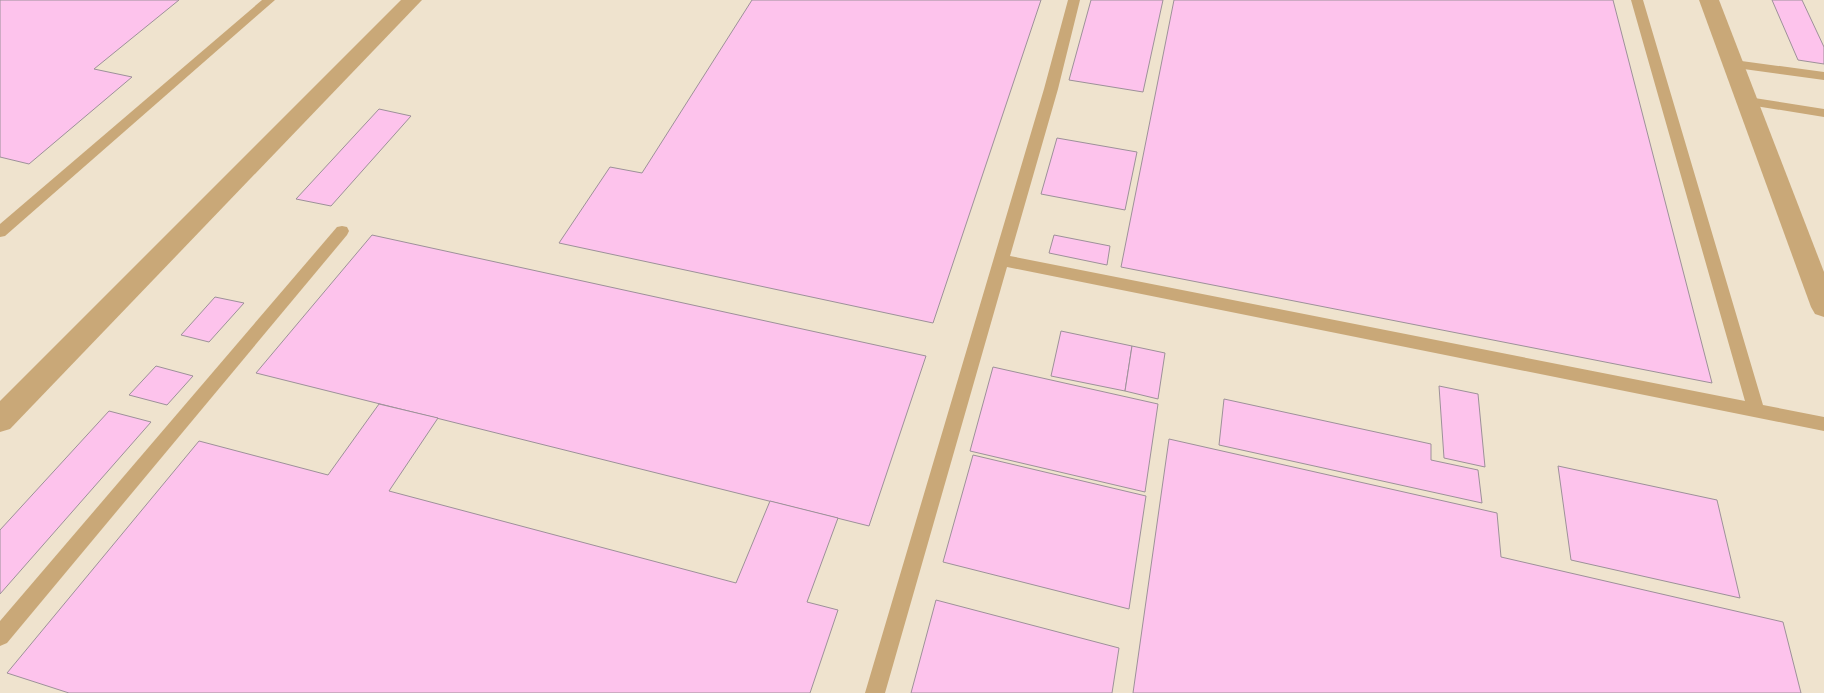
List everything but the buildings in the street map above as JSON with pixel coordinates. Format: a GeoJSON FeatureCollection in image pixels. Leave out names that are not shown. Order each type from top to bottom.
{"type":"FeatureCollection","features":[{"type":"Feature","properties":{"kind":"street"},"geometry":{"type":"LineString","coordinates":[[0,420],[412,0]]}},
{"type":"Feature","properties":{"kind":"street"},"geometry":{"type":"LineString","coordinates":[[1709,0],[1824,307]]}},
{"type":"Feature","properties":{"kind":"lane"},"geometry":{"type":"LineString","coordinates":[[0,232],[269,0]]}},
{"type":"Feature","properties":{"kind":"lane"},"geometry":{"type":"LineString","coordinates":[[875,693],[1051,89],[1074,0]]}},
{"type":"Feature","properties":{"kind":"lane"},"geometry":{"type":"LineString","coordinates":[[1637,0],[1756,411]]}},
{"type":"Feature","properties":{"kind":"lane"},"geometry":{"type":"LineString","coordinates":[[1734,64],[1824,76]]}},
{"type":"Feature","properties":{"kind":"lane"},"geometry":{"type":"LineString","coordinates":[[1748,101],[1824,113]]}},
{"type":"Feature","properties":{"kind":"lane"},"geometry":{"type":"LineString","coordinates":[[0,636],[342,231]]}},
{"type":"Feature","properties":{"kind":"lane"},"geometry":{"type":"LineString","coordinates":[[1001,260],[1824,424]]}},
{"type":"Feature","properties":{"kind":"shaded area"},"geometry":{"type":"Polygon","coordinates":[[[0,0],[1824,0],[1824,693],[0,693],[0,0]]]}}]}
